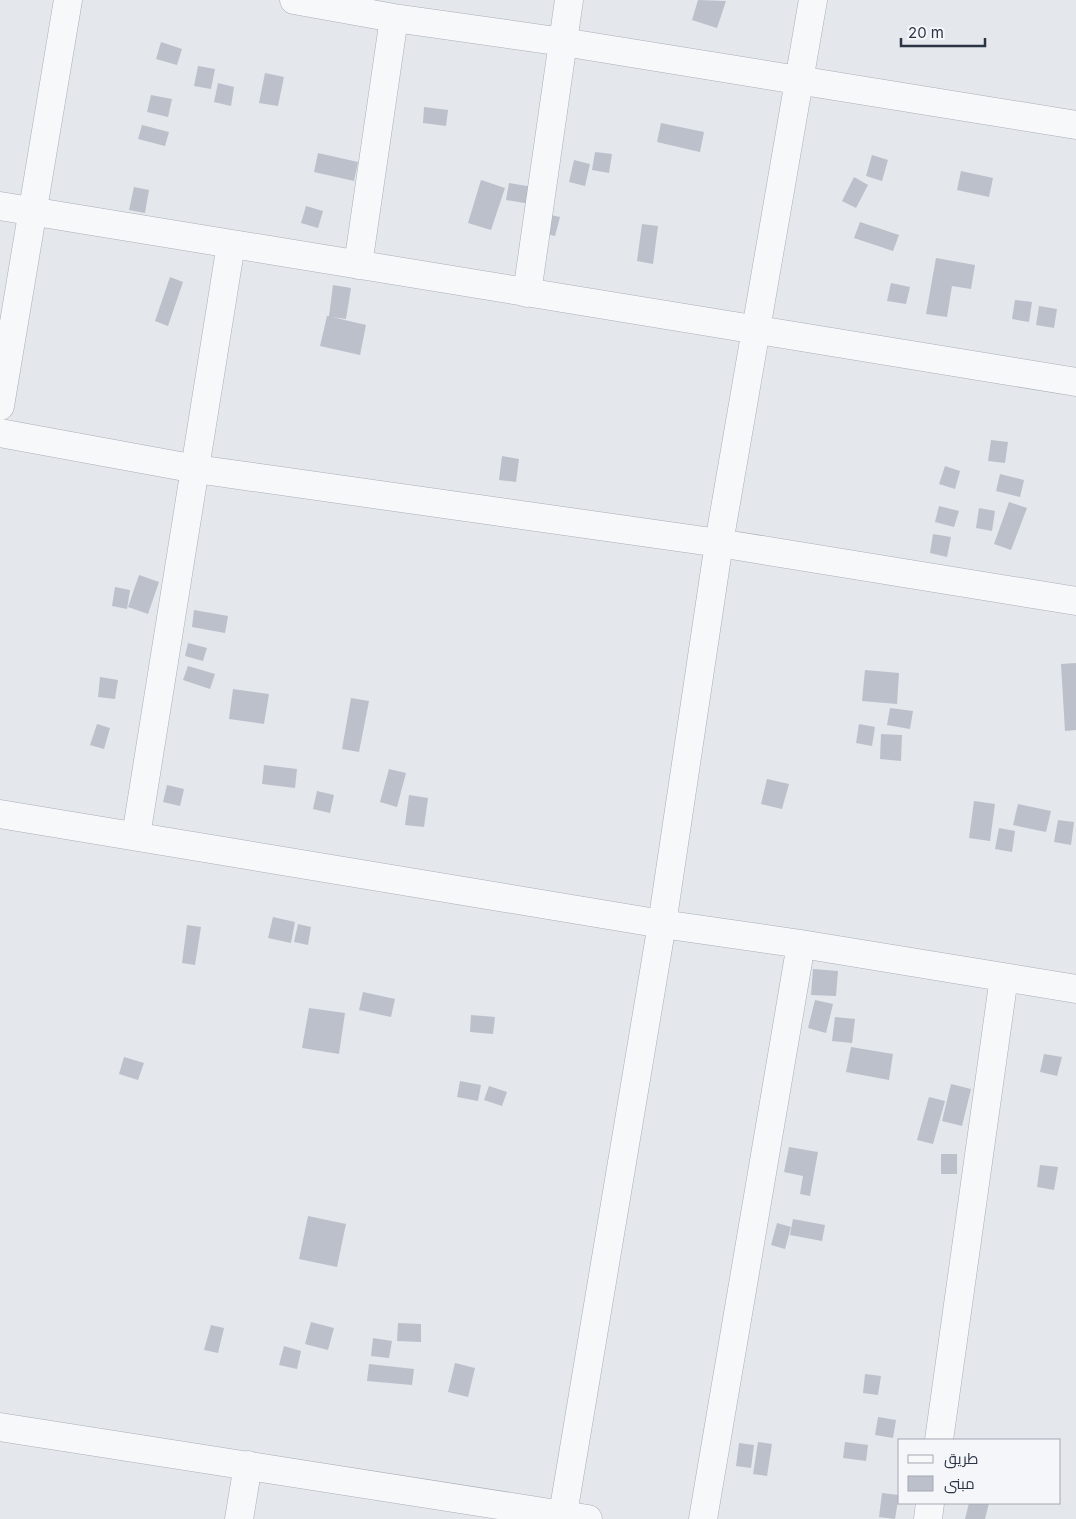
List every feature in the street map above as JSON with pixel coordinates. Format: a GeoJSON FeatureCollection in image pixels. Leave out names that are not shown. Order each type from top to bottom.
{"type":"FeatureCollection","features":[{"type":"Feature","properties":{"kind":"street"},"geometry":{"type":"LineString","coordinates":[[0,406],[68,0]]}},
{"type":"Feature","properties":{"kind":"street"},"geometry":{"type":"LineString","coordinates":[[294,0],[394,18],[563,42],[1076,125]]}},
{"type":"Feature","properties":{"kind":"street"},"geometry":{"type":"LineString","coordinates":[[528,292],[569,0]]}},
{"type":"Feature","properties":{"kind":"street"},"geometry":{"type":"LineString","coordinates":[[0,1427],[576,1517],[719,543],[813,0]]}},
{"type":"Feature","properties":{"kind":"street"},"geometry":{"type":"LineString","coordinates":[[358,265],[394,18]]}},
{"type":"Feature","properties":{"kind":"street"},"geometry":{"type":"LineString","coordinates":[[0,206],[1076,382]]}},
{"type":"Feature","properties":{"kind":"street"},"geometry":{"type":"LineString","coordinates":[[136,836],[231,244]]}},
{"type":"Feature","properties":{"kind":"street"},"geometry":{"type":"LineString","coordinates":[[0,433],[196,469],[719,543],[1076,601]]}},
{"type":"Feature","properties":{"kind":"street"},"geometry":{"type":"LineString","coordinates":[[0,814],[662,924],[801,944],[1076,989]]}},
{"type":"Feature","properties":{"kind":"street"},"geometry":{"type":"LineString","coordinates":[[703,1519],[801,944]]}},
{"type":"Feature","properties":{"kind":"street"},"geometry":{"type":"LineString","coordinates":[[939,1439],[1004,977]]}},
{"type":"Feature","properties":{"kind":"street"},"geometry":{"type":"LineString","coordinates":[[239,1519],[248,1465]]}},
{"type":"Feature","properties":{"kind":"street"},"geometry":{"type":"LineString","coordinates":[[928,1519],[930,1504]]}},
{"type":"Feature","properties":{"kind":"building"},"geometry":{"type":"Polygon","coordinates":[[[698,0],[726,1],[717,28],[692,20],[698,0]]]}},
{"type":"Feature","properties":{"kind":"building"},"geometry":{"type":"Polygon","coordinates":[[[161,42],[182,49],[177,65],[156,59],[161,42]]]}},
{"type":"Feature","properties":{"kind":"building"},"geometry":{"type":"Polygon","coordinates":[[[198,66],[215,69],[211,89],[194,86],[198,66]]]}},
{"type":"Feature","properties":{"kind":"building"},"geometry":{"type":"Polygon","coordinates":[[[265,73],[284,77],[278,106],[259,103],[265,73]]]}},
{"type":"Feature","properties":{"kind":"building"},"geometry":{"type":"Polygon","coordinates":[[[218,83],[234,87],[231,106],[214,102],[218,83]]]}},
{"type":"Feature","properties":{"kind":"building"},"geometry":{"type":"Polygon","coordinates":[[[151,95],[172,99],[168,117],[147,112],[151,95]]]}},
{"type":"Feature","properties":{"kind":"building"},"geometry":{"type":"Polygon","coordinates":[[[424,107],[448,110],[446,126],[423,123],[424,107]]]}},
{"type":"Feature","properties":{"kind":"building"},"geometry":{"type":"Polygon","coordinates":[[[661,123],[704,132],[700,152],[657,142],[661,123]]]}},
{"type":"Feature","properties":{"kind":"building"},"geometry":{"type":"Polygon","coordinates":[[[142,125],[169,132],[165,146],[138,139],[142,125]]]}},
{"type":"Feature","properties":{"kind":"building"},"geometry":{"type":"Polygon","coordinates":[[[595,152],[612,154],[609,173],[592,170],[595,152]]]}},
{"type":"Feature","properties":{"kind":"building"},"geometry":{"type":"Polygon","coordinates":[[[318,153],[358,162],[354,181],[314,172],[318,153]]]}},
{"type":"Feature","properties":{"kind":"building"},"geometry":{"type":"Polygon","coordinates":[[[872,155],[888,160],[882,181],[866,176],[872,155]]]}},
{"type":"Feature","properties":{"kind":"building"},"geometry":{"type":"Polygon","coordinates":[[[574,160],[590,164],[585,186],[569,182],[574,160]]]}},
{"type":"Feature","properties":{"kind":"building"},"geometry":{"type":"Polygon","coordinates":[[[961,171],[993,178],[989,197],[957,190],[961,171]]]}},
{"type":"Feature","properties":{"kind":"building"},"geometry":{"type":"Polygon","coordinates":[[[854,177],[868,185],[856,208],[842,201],[854,177]]]}},
{"type":"Feature","properties":{"kind":"building"},"geometry":{"type":"Polygon","coordinates":[[[481,180],[505,188],[491,230],[468,223],[481,180]]]}},
{"type":"Feature","properties":{"kind":"building"},"geometry":{"type":"Polygon","coordinates":[[[509,183],[539,188],[536,205],[506,200],[509,183]]]}},
{"type":"Feature","properties":{"kind":"building"},"geometry":{"type":"Polygon","coordinates":[[[134,187],[149,190],[145,213],[129,210],[134,187]]]}},
{"type":"Feature","properties":{"kind":"building"},"geometry":{"type":"Polygon","coordinates":[[[306,206],[323,211],[318,228],[301,223],[306,206]]]}},
{"type":"Feature","properties":{"kind":"building"},"geometry":{"type":"Polygon","coordinates":[[[542,213],[560,217],[555,236],[537,232],[542,213]]]}},
{"type":"Feature","properties":{"kind":"building"},"geometry":{"type":"Polygon","coordinates":[[[860,222],[899,235],[893,251],[854,238],[860,222]]]}},
{"type":"Feature","properties":{"kind":"building"},"geometry":{"type":"Polygon","coordinates":[[[642,224],[658,226],[653,264],[637,261],[642,224]]]}},
{"type":"Feature","properties":{"kind":"building"},"geometry":{"type":"Polygon","coordinates":[[[936,258],[975,265],[971,289],[952,286],[947,317],[926,314],[936,258]]]}},
{"type":"Feature","properties":{"kind":"building"},"geometry":{"type":"Polygon","coordinates":[[[170,277],[183,282],[168,326],[155,321],[170,277]]]}},
{"type":"Feature","properties":{"kind":"building"},"geometry":{"type":"Polygon","coordinates":[[[891,283],[910,287],[906,304],[887,301],[891,283]]]}},
{"type":"Feature","properties":{"kind":"building"},"geometry":{"type":"Polygon","coordinates":[[[333,285],[351,288],[346,319],[332,317],[366,325],[360,355],[320,346],[327,316],[329,316],[333,285]]]}},
{"type":"Feature","properties":{"kind":"building"},"geometry":{"type":"Polygon","coordinates":[[[1015,300],[1032,302],[1029,322],[1012,319],[1015,300]]]}},
{"type":"Feature","properties":{"kind":"building"},"geometry":{"type":"Polygon","coordinates":[[[1039,306],[1057,309],[1054,328],[1036,325],[1039,306]]]}},
{"type":"Feature","properties":{"kind":"building"},"geometry":{"type":"Polygon","coordinates":[[[991,440],[1008,442],[1005,463],[988,461],[991,440]]]}},
{"type":"Feature","properties":{"kind":"building"},"geometry":{"type":"Polygon","coordinates":[[[502,456],[519,459],[516,482],[499,480],[502,456]]]}},
{"type":"Feature","properties":{"kind":"building"},"geometry":{"type":"Polygon","coordinates":[[[945,466],[960,471],[955,489],[939,484],[945,466]]]}},
{"type":"Feature","properties":{"kind":"building"},"geometry":{"type":"Polygon","coordinates":[[[1000,474],[1024,480],[1020,497],[996,491],[1000,474]]]}},
{"type":"Feature","properties":{"kind":"building"},"geometry":{"type":"Polygon","coordinates":[[[1009,502],[1027,508],[1011,550],[994,544],[1009,502]]]}},
{"type":"Feature","properties":{"kind":"building"},"geometry":{"type":"Polygon","coordinates":[[[939,506],[959,511],[954,527],[935,522],[939,506]]]}},
{"type":"Feature","properties":{"kind":"building"},"geometry":{"type":"Polygon","coordinates":[[[979,508],[995,511],[992,531],[976,528],[979,508]]]}},
{"type":"Feature","properties":{"kind":"building"},"geometry":{"type":"Polygon","coordinates":[[[933,534],[951,537],[947,557],[930,553],[933,534]]]}},
{"type":"Feature","properties":{"kind":"building"},"geometry":{"type":"Polygon","coordinates":[[[139,575],[159,582],[148,614],[128,607],[139,575]]]}},
{"type":"Feature","properties":{"kind":"building"},"geometry":{"type":"Polygon","coordinates":[[[115,587],[130,590],[127,609],[112,606],[115,587]]]}},
{"type":"Feature","properties":{"kind":"building"},"geometry":{"type":"Polygon","coordinates":[[[194,610],[228,616],[225,633],[192,627],[194,610]]]}},
{"type":"Feature","properties":{"kind":"building"},"geometry":{"type":"Polygon","coordinates":[[[188,643],[207,648],[203,661],[185,656],[188,643]]]}},
{"type":"Feature","properties":{"kind":"building"},"geometry":{"type":"Polygon","coordinates":[[[1076,663],[1076,730],[1065,731],[1061,664],[1076,663]]]}},
{"type":"Feature","properties":{"kind":"building"},"geometry":{"type":"Polygon","coordinates":[[[188,666],[215,674],[210,689],[183,680],[188,666]]]}},
{"type":"Feature","properties":{"kind":"building"},"geometry":{"type":"Polygon","coordinates":[[[865,670],[899,673],[897,704],[862,701],[865,670]]]}},
{"type":"Feature","properties":{"kind":"building"},"geometry":{"type":"Polygon","coordinates":[[[100,677],[118,680],[115,699],[98,697],[100,677]]]}},
{"type":"Feature","properties":{"kind":"building"},"geometry":{"type":"Polygon","coordinates":[[[233,689],[269,694],[264,724],[229,719],[233,689]]]}},
{"type":"Feature","properties":{"kind":"building"},"geometry":{"type":"Polygon","coordinates":[[[351,698],[369,701],[359,752],[342,749],[351,698]]]}},
{"type":"Feature","properties":{"kind":"building"},"geometry":{"type":"Polygon","coordinates":[[[890,708],[913,711],[910,729],[887,725],[890,708]]]}},
{"type":"Feature","properties":{"kind":"building"},"geometry":{"type":"Polygon","coordinates":[[[97,724],[110,728],[104,749],[90,745],[97,724]]]}},
{"type":"Feature","properties":{"kind":"building"},"geometry":{"type":"Polygon","coordinates":[[[859,724],[875,727],[872,746],[856,743],[859,724]]]}},
{"type":"Feature","properties":{"kind":"building"},"geometry":{"type":"Polygon","coordinates":[[[881,734],[902,735],[901,761],[880,759],[881,734]]]}},
{"type":"Feature","properties":{"kind":"building"},"geometry":{"type":"Polygon","coordinates":[[[264,765],[297,769],[295,788],[262,784],[264,765]]]}},
{"type":"Feature","properties":{"kind":"building"},"geometry":{"type":"Polygon","coordinates":[[[389,769],[406,773],[397,807],[380,802],[389,769]]]}},
{"type":"Feature","properties":{"kind":"building"},"geometry":{"type":"Polygon","coordinates":[[[767,779],[789,784],[782,809],[761,804],[767,779]]]}},
{"type":"Feature","properties":{"kind":"building"},"geometry":{"type":"Polygon","coordinates":[[[167,785],[184,789],[180,806],[163,802],[167,785]]]}},
{"type":"Feature","properties":{"kind":"building"},"geometry":{"type":"Polygon","coordinates":[[[317,791],[334,795],[330,813],[313,809],[317,791]]]}},
{"type":"Feature","properties":{"kind":"building"},"geometry":{"type":"Polygon","coordinates":[[[409,795],[428,798],[424,827],[405,825],[409,795]]]}},
{"type":"Feature","properties":{"kind":"building"},"geometry":{"type":"Polygon","coordinates":[[[974,801],[995,804],[990,841],[969,838],[974,801]]]}},
{"type":"Feature","properties":{"kind":"building"},"geometry":{"type":"Polygon","coordinates":[[[1018,804],[1051,811],[1046,832],[1013,825],[1018,804]]]}},
{"type":"Feature","properties":{"kind":"building"},"geometry":{"type":"Polygon","coordinates":[[[1058,820],[1074,822],[1071,845],[1054,842],[1058,820]]]}},
{"type":"Feature","properties":{"kind":"building"},"geometry":{"type":"Polygon","coordinates":[[[999,828],[1015,831],[1012,852],[995,849],[999,828]]]}},
{"type":"Feature","properties":{"kind":"building"},"geometry":{"type":"Polygon","coordinates":[[[273,917],[295,922],[291,943],[268,938],[273,917]]]}},
{"type":"Feature","properties":{"kind":"building"},"geometry":{"type":"Polygon","coordinates":[[[298,924],[311,927],[308,945],[294,942],[298,924]]]}},
{"type":"Feature","properties":{"kind":"building"},"geometry":{"type":"Polygon","coordinates":[[[187,925],[201,927],[195,965],[182,963],[187,925]]]}},
{"type":"Feature","properties":{"kind":"building"},"geometry":{"type":"Polygon","coordinates":[[[813,969],[838,971],[836,996],[811,995],[813,969]]]}},
{"type":"Feature","properties":{"kind":"building"},"geometry":{"type":"Polygon","coordinates":[[[363,992],[395,999],[391,1017],[359,1010],[363,992]]]}},
{"type":"Feature","properties":{"kind":"building"},"geometry":{"type":"Polygon","coordinates":[[[815,1000],[833,1004],[826,1033],[808,1028],[815,1000]]]}},
{"type":"Feature","properties":{"kind":"building"},"geometry":{"type":"Polygon","coordinates":[[[309,1008],[345,1013],[339,1054],[302,1048],[309,1008]]]}},
{"type":"Feature","properties":{"kind":"building"},"geometry":{"type":"Polygon","coordinates":[[[471,1015],[495,1017],[493,1034],[470,1032],[471,1015]]]}},
{"type":"Feature","properties":{"kind":"building"},"geometry":{"type":"Polygon","coordinates":[[[835,1017],[855,1019],[852,1043],[832,1041],[835,1017]]]}},
{"type":"Feature","properties":{"kind":"building"},"geometry":{"type":"Polygon","coordinates":[[[851,1047],[893,1054],[889,1080],[846,1072],[851,1047]]]}},
{"type":"Feature","properties":{"kind":"building"},"geometry":{"type":"Polygon","coordinates":[[[1044,1054],[1062,1057],[1057,1076],[1040,1072],[1044,1054]]]}},
{"type":"Feature","properties":{"kind":"building"},"geometry":{"type":"Polygon","coordinates":[[[124,1057],[144,1063],[138,1080],[119,1074],[124,1057]]]}},
{"type":"Feature","properties":{"kind":"building"},"geometry":{"type":"Polygon","coordinates":[[[460,1081],[481,1085],[478,1101],[457,1097],[460,1081]]]}},
{"type":"Feature","properties":{"kind":"building"},"geometry":{"type":"Polygon","coordinates":[[[951,1084],[971,1089],[962,1126],[942,1121],[951,1084]]]}},
{"type":"Feature","properties":{"kind":"building"},"geometry":{"type":"Polygon","coordinates":[[[489,1086],[507,1092],[502,1106],[484,1100],[489,1086]]]}},
{"type":"Feature","properties":{"kind":"building"},"geometry":{"type":"Polygon","coordinates":[[[929,1097],[945,1101],[933,1144],[917,1140],[929,1097]]]}},
{"type":"Feature","properties":{"kind":"building"},"geometry":{"type":"Polygon","coordinates":[[[789,1147],[818,1152],[810,1196],[800,1194],[803,1176],[784,1172],[789,1147]]]}},
{"type":"Feature","properties":{"kind":"building"},"geometry":{"type":"Polygon","coordinates":[[[941,1154],[957,1154],[957,1174],[941,1174],[941,1154]]]}},
{"type":"Feature","properties":{"kind":"building"},"geometry":{"type":"Polygon","coordinates":[[[1040,1165],[1058,1167],[1054,1190],[1037,1187],[1040,1165]]]}},
{"type":"Feature","properties":{"kind":"building"},"geometry":{"type":"Polygon","coordinates":[[[308,1216],[346,1224],[337,1267],[299,1259],[308,1216]]]}},
{"type":"Feature","properties":{"kind":"building"},"geometry":{"type":"Polygon","coordinates":[[[793,1219],[825,1225],[822,1241],[790,1235],[793,1219]]]}},
{"type":"Feature","properties":{"kind":"building"},"geometry":{"type":"Polygon","coordinates":[[[777,1223],[791,1227],[785,1249],[771,1245],[777,1223]]]}},
{"type":"Feature","properties":{"kind":"building"},"geometry":{"type":"Polygon","coordinates":[[[311,1322],[334,1328],[328,1350],[305,1344],[311,1322]]]}},
{"type":"Feature","properties":{"kind":"building"},"geometry":{"type":"Polygon","coordinates":[[[398,1323],[421,1324],[421,1342],[397,1341],[398,1323]]]}},
{"type":"Feature","properties":{"kind":"building"},"geometry":{"type":"Polygon","coordinates":[[[211,1325],[224,1328],[218,1353],[204,1350],[211,1325]]]}},
{"type":"Feature","properties":{"kind":"building"},"geometry":{"type":"Polygon","coordinates":[[[373,1338],[392,1341],[389,1358],[371,1356],[373,1338]]]}},
{"type":"Feature","properties":{"kind":"building"},"geometry":{"type":"Polygon","coordinates":[[[284,1346],[301,1351],[297,1369],[279,1365],[284,1346]]]}},
{"type":"Feature","properties":{"kind":"building"},"geometry":{"type":"Polygon","coordinates":[[[455,1363],[475,1368],[468,1397],[448,1392],[455,1363]]]}},
{"type":"Feature","properties":{"kind":"building"},"geometry":{"type":"Polygon","coordinates":[[[369,1364],[414,1369],[412,1385],[367,1381],[369,1364]]]}},
{"type":"Feature","properties":{"kind":"building"},"geometry":{"type":"Polygon","coordinates":[[[865,1374],[881,1376],[878,1395],[863,1393],[865,1374]]]}},
{"type":"Feature","properties":{"kind":"building"},"geometry":{"type":"Polygon","coordinates":[[[878,1417],[896,1420],[893,1438],[875,1435],[878,1417]]]}},
{"type":"Feature","properties":{"kind":"building"},"geometry":{"type":"Polygon","coordinates":[[[758,1442],[772,1444],[767,1476],[753,1474],[758,1442]]]}},
{"type":"Feature","properties":{"kind":"building"},"geometry":{"type":"Polygon","coordinates":[[[845,1442],[868,1445],[866,1461],[843,1458],[845,1442]]]}},
{"type":"Feature","properties":{"kind":"building"},"geometry":{"type":"Polygon","coordinates":[[[739,1443],[754,1445],[751,1468],[736,1466],[739,1443]]]}},
{"type":"Feature","properties":{"kind":"building"},"geometry":{"type":"Polygon","coordinates":[[[882,1493],[898,1495],[895,1519],[879,1517],[882,1493]]]}},
{"type":"Feature","properties":{"kind":"building"},"geometry":{"type":"Polygon","coordinates":[[[969,1504],[989,1504],[985,1519],[965,1519],[969,1504]]]}}]}
